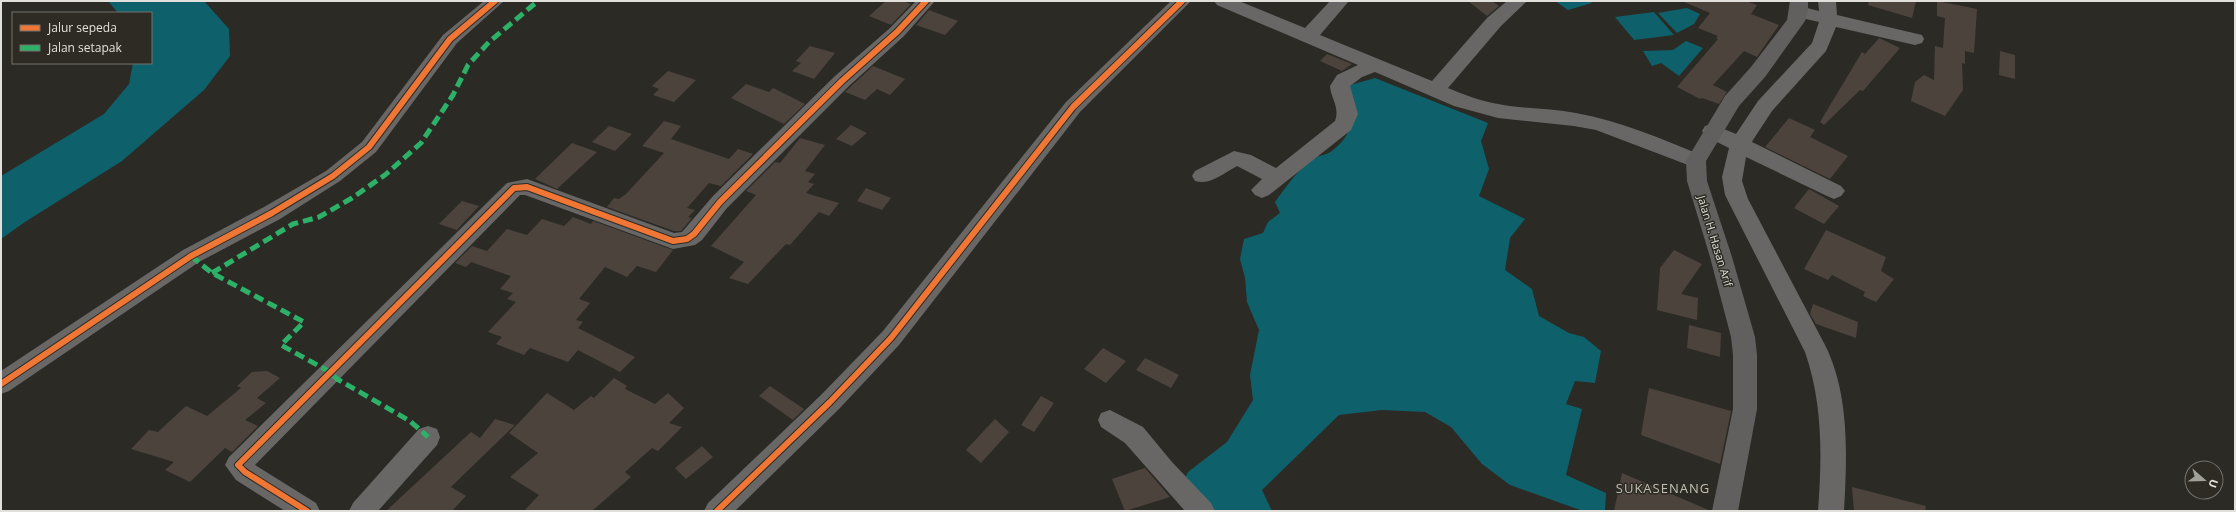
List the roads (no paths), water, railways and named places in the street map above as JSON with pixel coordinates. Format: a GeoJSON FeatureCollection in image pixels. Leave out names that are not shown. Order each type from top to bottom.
{"type":"FeatureCollection","features":[{"type":"Feature","properties":{"kind":"main road"},"geometry":{"type":"LineString","coordinates":[[1696,161],[1726,138],[1732,101],[1758,72],[1796,21],[1815,11]]}},
{"type":"Feature","properties":{"kind":"main road","name":"Jalan H. Hasan Arif"},"geometry":{"type":"LineString","coordinates":[[1696,161],[1697,181],[1723,264],[1743,337],[1745,355],[1746,409],[1725,511]]}},
{"type":"Feature","properties":{"kind":"street"},"geometry":{"type":"LineString","coordinates":[[1,384],[191,256],[272,213],[333,176],[368,147],[450,39],[495,1]]}},
{"type":"Feature","properties":{"kind":"street"},"geometry":{"type":"LineString","coordinates":[[307,511],[244,472],[238,465],[514,188],[527,187],[577,207],[673,241],[687,239],[694,234],[720,202],[842,81],[897,32],[926,1]]}},
{"type":"Feature","properties":{"kind":"street"},"geometry":{"type":"LineString","coordinates":[[717,511],[827,406],[891,338],[1073,107],[1182,1]]}},
{"type":"Feature","properties":{"kind":"street"},"geometry":{"type":"LineString","coordinates":[[1223,1],[1308,36],[1364,69],[1435,91],[1461,101],[1498,111],[1574,119],[1599,124],[1648,141],[1696,161]]}},
{"type":"Feature","properties":{"kind":"street"},"geometry":{"type":"LineString","coordinates":[[1308,36],[1340,1]]}},
{"type":"Feature","properties":{"kind":"street"},"geometry":{"type":"LineString","coordinates":[[1435,91],[1494,22],[1518,1]]}},
{"type":"Feature","properties":{"kind":"street"},"geometry":{"type":"LineString","coordinates":[[1815,11],[1915,39]]}},
{"type":"Feature","properties":{"kind":"street"},"geometry":{"type":"LineString","coordinates":[[1726,138],[1756,118],[1819,47],[1825,36],[1815,11]]}},
{"type":"Feature","properties":{"kind":"street"},"geometry":{"type":"LineString","coordinates":[[1202,176],[1234,158],[1244,160],[1270,184],[1344,125],[1347,120],[1347,108],[1339,88],[1342,80],[1364,69]]}},
{"type":"Feature","properties":{"kind":"street"},"geometry":{"type":"LineString","coordinates":[[1726,138],[1834,191]]}},
{"type":"Feature","properties":{"kind":"street"},"geometry":{"type":"LineString","coordinates":[[1726,138],[1735,193],[1781,288],[1817,352],[1823,368],[1830,418],[1834,472],[1831,511]]}},
{"type":"Feature","properties":{"kind":"street"},"geometry":{"type":"LineString","coordinates":[[1110,420],[1134,435],[1163,470],[1202,511]]}},
{"type":"Feature","properties":{"kind":"street"},"geometry":{"type":"LineString","coordinates":[[362,511],[428,437]]}},
{"type":"Feature","properties":{"kind":"water"},"geometry":{"type":"Polygon","coordinates":[[[108,1],[204,1],[229,29],[230,56],[204,90],[122,161],[25,222],[1,239],[1,176],[104,114],[129,84],[133,64],[152,64],[152,12],[117,12],[108,1]]]}},
{"type":"Feature","properties":{"kind":"water"},"geometry":{"type":"Polygon","coordinates":[[[1555,1],[1590,1],[1592,3],[1568,10],[1555,1]]]}},
{"type":"Feature","properties":{"kind":"water"},"geometry":{"type":"Polygon","coordinates":[[[1687,8],[1700,14],[1694,24],[1677,33],[1658,13],[1687,8]]]}},
{"type":"Feature","properties":{"kind":"water"},"geometry":{"type":"Polygon","coordinates":[[[1654,12],[1674,35],[1634,40],[1615,17],[1654,12]]]}},
{"type":"Feature","properties":{"kind":"water"},"geometry":{"type":"Polygon","coordinates":[[[1686,41],[1703,48],[1679,76],[1661,63],[1652,66],[1643,51],[1673,50],[1686,41]]]}},
{"type":"Feature","properties":{"kind":"water"},"geometry":{"type":"Polygon","coordinates":[[[1375,78],[1488,123],[1481,141],[1489,169],[1479,196],[1525,219],[1510,238],[1505,270],[1532,289],[1539,316],[1569,333],[1584,337],[1601,351],[1595,383],[1575,381],[1566,404],[1582,409],[1566,475],[1606,493],[1605,511],[1583,511],[1510,485],[1482,464],[1451,427],[1425,412],[1382,410],[1339,415],[1262,490],[1272,511],[1209,511],[1182,484],[1188,472],[1227,442],[1253,400],[1250,375],[1259,330],[1247,302],[1245,278],[1240,259],[1244,239],[1263,233],[1268,222],[1280,213],[1275,202],[1297,173],[1313,159],[1331,152],[1346,136],[1349,129],[1350,114],[1349,105],[1343,87],[1375,78]]]}},
{"type":"Feature","properties":{"kind":"district","name":"SUKASENANG"},"geometry":{"type":"Point","coordinates":[1663,488]}}]}
